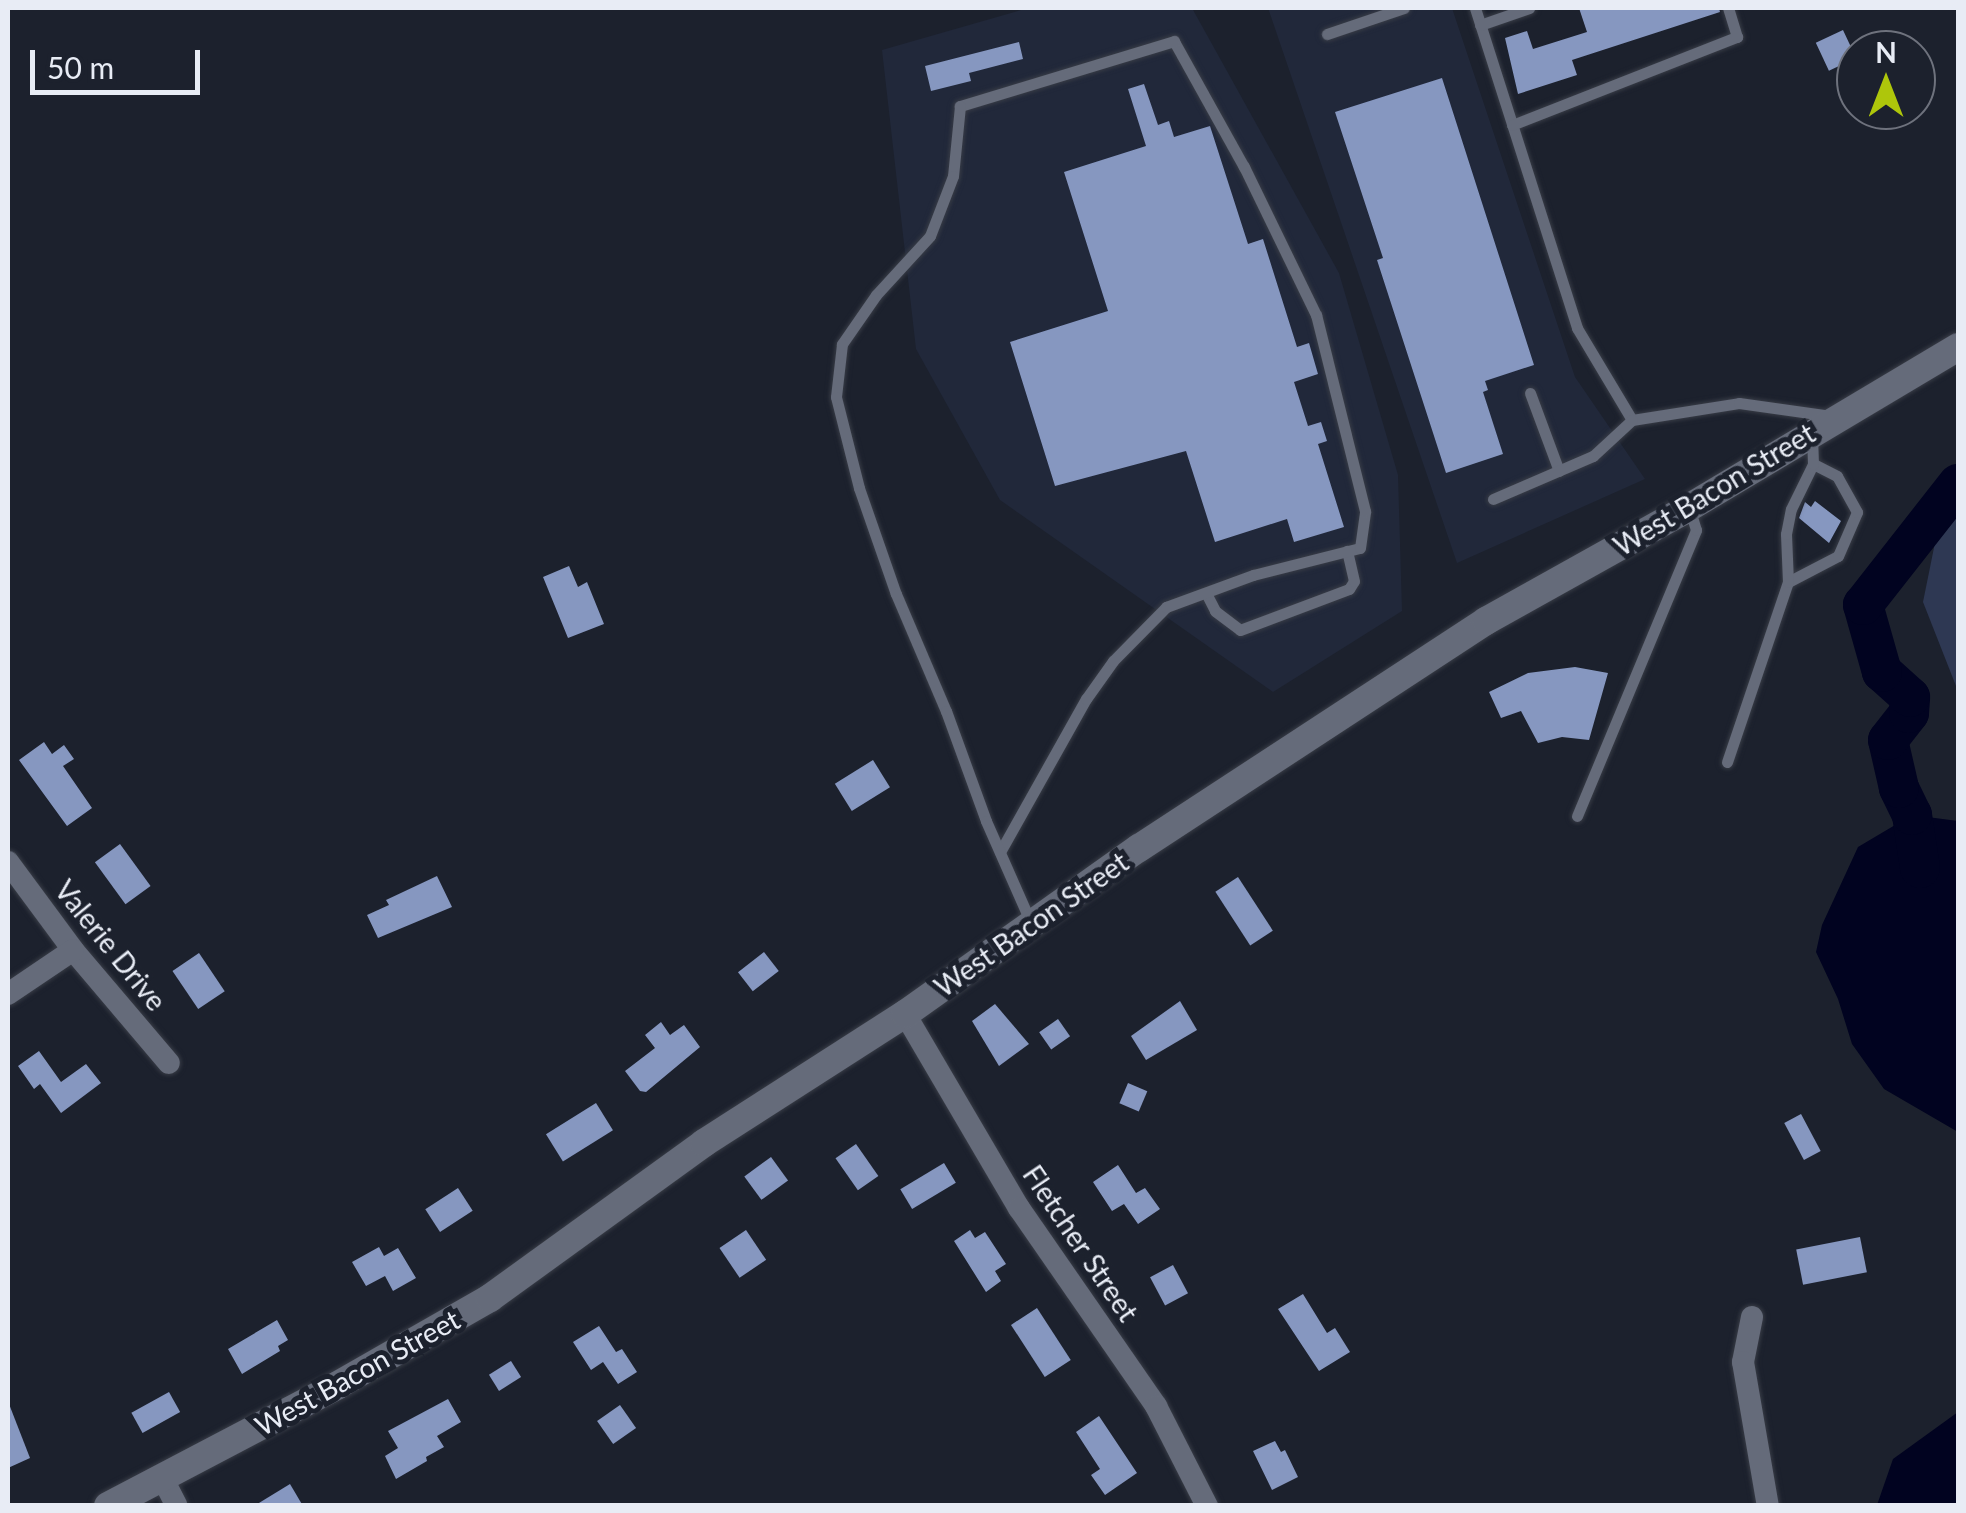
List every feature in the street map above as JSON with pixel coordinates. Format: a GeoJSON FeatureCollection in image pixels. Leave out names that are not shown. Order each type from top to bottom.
{"type":"FeatureCollection","features":[{"type":"Feature","properties":{"kind":"street","name":"West Bacon Street"},"geometry":{"type":"LineString","coordinates":[[108,1506],[490,1298],[704,1143],[905,1014],[1031,923],[1486,621],[1689,508],[1958,347]]}},
{"type":"Feature","properties":{"kind":"street","name":"Valerie Drive"},"geometry":{"type":"LineString","coordinates":[[8,862],[73,950],[168,1063]]}},
{"type":"Feature","properties":{"kind":"street"},"geometry":{"type":"LineString","coordinates":[[8,994],[73,950]]}},
{"type":"Feature","properties":{"kind":"street","name":"Fletcher Street"},"geometry":{"type":"LineString","coordinates":[[905,1014],[1018,1208],[1156,1406],[1207,1506]]}},
{"type":"Feature","properties":{"kind":"street"},"geometry":{"type":"LineString","coordinates":[[1752,1317],[1743,1362],[1768,1506]]}},
{"type":"Feature","properties":{"kind":"street"},"geometry":{"type":"LineString","coordinates":[[163,1479],[178,1506]]}},
{"type":"Feature","properties":{"kind":"lane"},"geometry":{"type":"LineString","coordinates":[[1326,34],[1403,8]]}},
{"type":"Feature","properties":{"kind":"lane"},"geometry":{"type":"LineString","coordinates":[[1474,8],[1577,328],[1632,420]]}},
{"type":"Feature","properties":{"kind":"lane"},"geometry":{"type":"LineString","coordinates":[[1480,25],[1528,8]]}},
{"type":"Feature","properties":{"kind":"lane"},"geometry":{"type":"LineString","coordinates":[[1512,125],[1737,37],[1728,8]]}},
{"type":"Feature","properties":{"kind":"lane"},"geometry":{"type":"LineString","coordinates":[[1000,852],[1086,699],[1113,660],[1166,607],[1252,575],[1360,548],[1365,511],[1316,315],[1244,167],[1174,41],[960,106],[953,176],[930,236],[876,295],[842,344],[836,397],[859,488],[896,594],[1000,852],[1031,923]]}},
{"type":"Feature","properties":{"kind":"lane"},"geometry":{"type":"LineString","coordinates":[[1530,393],[1559,471]]}},
{"type":"Feature","properties":{"kind":"lane"},"geometry":{"type":"LineString","coordinates":[[1493,499],[1593,456],[1632,420],[1739,403],[1824,424],[1813,464],[1791,509],[1786,534],[1788,582],[1727,762]]}},
{"type":"Feature","properties":{"kind":"lane"},"geometry":{"type":"LineString","coordinates":[[1788,582],[1838,556],[1857,512],[1837,476],[1813,464]]}},
{"type":"Feature","properties":{"kind":"lane"},"geometry":{"type":"LineString","coordinates":[[1578,816],[1696,530],[1689,508]]}},
{"type":"Feature","properties":{"kind":"lane"},"geometry":{"type":"LineString","coordinates":[[1206,593],[1215,611],[1240,630],[1349,589],[1354,581],[1347,551]]}},
{"type":"Feature","properties":{"kind":"shaded area"},"geometry":{"type":"Polygon","coordinates":[[[1028,8],[1192,8],[1339,273],[1398,475],[1402,611],[1273,692],[1000,500],[916,349],[882,50],[1028,8]]]}},
{"type":"Feature","properties":{"kind":"shaded area"},"geometry":{"type":"Polygon","coordinates":[[[1268,8],[1452,8],[1575,377],[1645,479],[1457,563],[1268,8]]]}},
{"type":"Feature","properties":{"kind":"shaded area"},"geometry":{"type":"Polygon","coordinates":[[[1958,507],[1958,691],[1923,602],[1938,528],[1958,507]]]}},
{"type":"Feature","properties":{"kind":"shaded area"},"geometry":{"type":"Polygon","coordinates":[[[1912,815],[1958,821],[1958,1132],[1884,1089],[1852,1044],[1838,999],[1816,952],[1822,925],[1858,847],[1912,815]]]}},
{"type":"Feature","properties":{"kind":"shaded area"},"geometry":{"type":"Polygon","coordinates":[[[1958,1412],[1958,1505],[1877,1505],[1893,1459],[1958,1412]]]}},
{"type":"Feature","properties":{"kind":"building"},"geometry":{"type":"Polygon","coordinates":[[[1579,8],[1719,8],[1720,12],[1572,60],[1577,75],[1518,94],[1505,38],[1527,31],[1533,49],[1587,32],[1579,8]]]}},
{"type":"Feature","properties":{"kind":"building"},"geometry":{"type":"Polygon","coordinates":[[[1836,33],[1836,67],[1829,71],[1816,43],[1836,33]]]}},
{"type":"Feature","properties":{"kind":"building"},"geometry":{"type":"Polygon","coordinates":[[[1019,42],[1023,59],[969,73],[971,81],[931,91],[925,66],[1019,42]]]}},
{"type":"Feature","properties":{"kind":"building"},"geometry":{"type":"Polygon","coordinates":[[[1442,78],[1534,365],[1485,381],[1488,390],[1483,392],[1503,454],[1446,473],[1377,260],[1383,258],[1335,112],[1442,78]]]}},
{"type":"Feature","properties":{"kind":"building"},"geometry":{"type":"Polygon","coordinates":[[[1144,84],[1158,125],[1169,121],[1174,137],[1210,126],[1248,244],[1263,239],[1297,347],[1309,343],[1318,374],[1294,382],[1308,426],[1321,422],[1327,441],[1318,444],[1344,527],[1294,542],[1287,519],[1215,542],[1186,451],[1055,486],[1010,342],[1108,311],[1064,172],[1146,146],[1128,89],[1144,84]]]}},
{"type":"Feature","properties":{"kind":"building"},"geometry":{"type":"Polygon","coordinates":[[[1815,501],[1841,521],[1829,543],[1799,518],[1805,502],[1811,507],[1815,501]]]}},
{"type":"Feature","properties":{"kind":"building"},"geometry":{"type":"Polygon","coordinates":[[[569,566],[578,587],[587,582],[604,624],[568,638],[543,577],[569,566]]]}},
{"type":"Feature","properties":{"kind":"building"},"geometry":{"type":"Polygon","coordinates":[[[1575,667],[1608,673],[1589,740],[1562,737],[1538,743],[1521,711],[1501,718],[1489,692],[1528,673],[1575,667]]]}},
{"type":"Feature","properties":{"kind":"building"},"geometry":{"type":"Polygon","coordinates":[[[44,742],[52,754],[64,745],[74,759],[63,766],[92,808],[67,826],[19,760],[44,742]]]}},
{"type":"Feature","properties":{"kind":"building"},"geometry":{"type":"Polygon","coordinates":[[[873,760],[890,787],[852,811],[835,784],[873,760]]]}},
{"type":"Feature","properties":{"kind":"building"},"geometry":{"type":"Polygon","coordinates":[[[120,844],[151,886],[125,904],[95,862],[120,844]]]}},
{"type":"Feature","properties":{"kind":"building"},"geometry":{"type":"Polygon","coordinates":[[[437,876],[452,907],[378,938],[367,915],[389,905],[386,900],[437,876]]]}},
{"type":"Feature","properties":{"kind":"building"},"geometry":{"type":"Polygon","coordinates":[[[1238,877],[1273,931],[1250,945],[1215,892],[1238,877]]]}},
{"type":"Feature","properties":{"kind":"building"},"geometry":{"type":"Polygon","coordinates":[[[764,952],[779,971],[753,991],[738,972],[764,952]]]}},
{"type":"Feature","properties":{"kind":"building"},"geometry":{"type":"Polygon","coordinates":[[[199,953],[225,991],[198,1009],[172,971],[199,953]]]}},
{"type":"Feature","properties":{"kind":"building"},"geometry":{"type":"Polygon","coordinates":[[[1180,1001],[1197,1030],[1146,1060],[1131,1036],[1180,1001]]]}},
{"type":"Feature","properties":{"kind":"building"},"geometry":{"type":"Polygon","coordinates":[[[995,1004],[1029,1044],[999,1066],[972,1021],[995,1004]]]}},
{"type":"Feature","properties":{"kind":"building"},"geometry":{"type":"Polygon","coordinates":[[[1058,1019],[1070,1036],[1051,1049],[1039,1032],[1058,1019]]]}},
{"type":"Feature","properties":{"kind":"building"},"geometry":{"type":"Polygon","coordinates":[[[661,1022],[670,1035],[684,1025],[700,1047],[646,1092],[640,1091],[625,1071],[655,1048],[645,1035],[661,1022]]]}},
{"type":"Feature","properties":{"kind":"building"},"geometry":{"type":"Polygon","coordinates":[[[39,1051],[61,1082],[86,1064],[101,1083],[61,1113],[40,1084],[34,1089],[18,1066],[39,1051]]]}},
{"type":"Feature","properties":{"kind":"building"},"geometry":{"type":"Polygon","coordinates":[[[1128,1083],[1147,1091],[1139,1111],[1119,1103],[1128,1083]]]}},
{"type":"Feature","properties":{"kind":"building"},"geometry":{"type":"Polygon","coordinates":[[[596,1103],[613,1130],[563,1161],[546,1134],[596,1103]]]}},
{"type":"Feature","properties":{"kind":"building"},"geometry":{"type":"Polygon","coordinates":[[[1801,1114],[1821,1151],[1804,1160],[1784,1123],[1801,1114]]]}},
{"type":"Feature","properties":{"kind":"building"},"geometry":{"type":"Polygon","coordinates":[[[856,1144],[878,1176],[858,1190],[836,1158],[856,1144]]]}},
{"type":"Feature","properties":{"kind":"building"},"geometry":{"type":"Polygon","coordinates":[[[771,1157],[788,1180],[761,1200],[744,1176],[771,1157]]]}},
{"type":"Feature","properties":{"kind":"building"},"geometry":{"type":"Polygon","coordinates":[[[944,1163],[956,1183],[912,1209],[900,1189],[944,1163]]]}},
{"type":"Feature","properties":{"kind":"building"},"geometry":{"type":"Polygon","coordinates":[[[1118,1165],[1136,1193],[1145,1188],[1160,1209],[1138,1224],[1124,1204],[1112,1211],[1093,1182],[1118,1165]]]}},
{"type":"Feature","properties":{"kind":"building"},"geometry":{"type":"Polygon","coordinates":[[[458,1188],[473,1211],[440,1232],[425,1209],[458,1188]]]}},
{"type":"Feature","properties":{"kind":"building"},"geometry":{"type":"Polygon","coordinates":[[[746,1230],[766,1260],[740,1278],[719,1248],[746,1230]]]}},
{"type":"Feature","properties":{"kind":"building"},"geometry":{"type":"Polygon","coordinates":[[[970,1230],[975,1238],[985,1232],[1006,1264],[995,1271],[1001,1281],[986,1292],[954,1241],[970,1230]]]}},
{"type":"Feature","properties":{"kind":"building"},"geometry":{"type":"Polygon","coordinates":[[[1860,1237],[1867,1272],[1803,1285],[1796,1249],[1860,1237]]]}},
{"type":"Feature","properties":{"kind":"building"},"geometry":{"type":"Polygon","coordinates":[[[379,1247],[384,1256],[398,1248],[416,1278],[393,1291],[385,1276],[366,1286],[352,1262],[379,1247]]]}},
{"type":"Feature","properties":{"kind":"building"},"geometry":{"type":"Polygon","coordinates":[[[1173,1265],[1188,1293],[1165,1305],[1150,1277],[1173,1265]]]}},
{"type":"Feature","properties":{"kind":"building"},"geometry":{"type":"Polygon","coordinates":[[[1303,1294],[1327,1333],[1335,1328],[1350,1352],[1319,1371],[1278,1309],[1303,1294]]]}},
{"type":"Feature","properties":{"kind":"building"},"geometry":{"type":"Polygon","coordinates":[[[1037,1308],[1071,1360],[1045,1377],[1011,1325],[1037,1308]]]}},
{"type":"Feature","properties":{"kind":"building"},"geometry":{"type":"Polygon","coordinates":[[[277,1320],[288,1340],[278,1346],[280,1351],[242,1374],[228,1349],[277,1320]]]}},
{"type":"Feature","properties":{"kind":"building"},"geometry":{"type":"Polygon","coordinates":[[[599,1326],[616,1352],[622,1349],[637,1372],[618,1384],[603,1362],[591,1370],[573,1342],[599,1326]]]}},
{"type":"Feature","properties":{"kind":"building"},"geometry":{"type":"Polygon","coordinates":[[[511,1361],[521,1377],[499,1391],[489,1375],[511,1361]]]}},
{"type":"Feature","properties":{"kind":"building"},"geometry":{"type":"Polygon","coordinates":[[[169,1392],[180,1412],[143,1433],[131,1413],[169,1392]]]}},
{"type":"Feature","properties":{"kind":"building"},"geometry":{"type":"Polygon","coordinates":[[[448,1399],[461,1422],[437,1436],[444,1447],[396,1479],[385,1456],[398,1448],[388,1431],[448,1399]]]}},
{"type":"Feature","properties":{"kind":"building"},"geometry":{"type":"Polygon","coordinates":[[[8,1405],[30,1458],[8,1468],[8,1405]]]}},
{"type":"Feature","properties":{"kind":"building"},"geometry":{"type":"Polygon","coordinates":[[[620,1405],[636,1428],[613,1444],[597,1421],[620,1405]]]}},
{"type":"Feature","properties":{"kind":"building"},"geometry":{"type":"Polygon","coordinates":[[[1099,1416],[1137,1473],[1105,1495],[1091,1475],[1100,1469],[1076,1432],[1099,1416]]]}},
{"type":"Feature","properties":{"kind":"building"},"geometry":{"type":"Polygon","coordinates":[[[1275,1441],[1281,1452],[1285,1450],[1298,1477],[1272,1490],[1253,1451],[1275,1441]]]}},
{"type":"Feature","properties":{"kind":"building"},"geometry":{"type":"Polygon","coordinates":[[[290,1484],[303,1506],[254,1506],[290,1484]]]}},
{"type":"Feature","properties":{"kind":"waterway"},"geometry":{"type":"LineString","coordinates":[[1920,868],[1912,815],[1899,788],[1888,740],[1909,713],[1910,697],[1882,672],[1863,605],[1958,484]]}}]}
